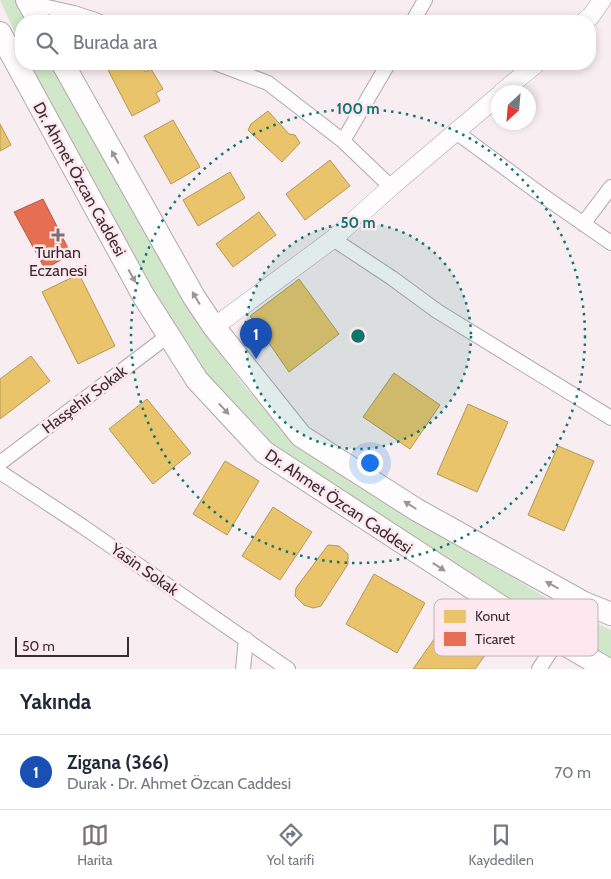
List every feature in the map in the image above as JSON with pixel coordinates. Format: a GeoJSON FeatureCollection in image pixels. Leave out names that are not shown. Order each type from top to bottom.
{"type":"FeatureCollection","features":[{"type":"Feature","properties":{"kind":"main road","name":"Dr. Ahmet Özcan Caddesi"},"geometry":{"type":"LineString","coordinates":[[0,33],[6,52],[15,68]]}},
{"type":"Feature","properties":{"kind":"main road","name":"Dr. Ahmet Özcan Caddesi"},"geometry":{"type":"LineString","coordinates":[[16,70],[143,295],[197,380],[264,452],[489,599]]}},
{"type":"Feature","properties":{"kind":"main road","name":"Dr. Ahmet Özcan Caddesi"},"geometry":{"type":"LineString","coordinates":[[66,70],[194,297],[214,327],[301,436],[417,510],[577,599]]}},
{"type":"Feature","properties":{"kind":"main road","name":"Dr. Ahmet Özcan Caddesi"},"geometry":{"type":"LineString","coordinates":[[598,609],[611,614]]}},
{"type":"Feature","properties":{"kind":"main road","name":"Dr. Ahmet Özcan Caddesi"},"geometry":{"type":"LineString","coordinates":[[585,656],[607,669]]}},
{"type":"Feature","properties":{"kind":"street"},"geometry":{"type":"LineString","coordinates":[[416,15],[425,0]]}},
{"type":"Feature","properties":{"kind":"street"},"geometry":{"type":"LineString","coordinates":[[592,15],[602,0]]}},
{"type":"Feature","properties":{"kind":"street"},"geometry":{"type":"LineString","coordinates":[[32,8],[80,15]]}},
{"type":"Feature","properties":{"kind":"street"},"geometry":{"type":"LineString","coordinates":[[234,70],[268,83],[343,141],[391,186]]}},
{"type":"Feature","properties":{"kind":"street"},"geometry":{"type":"LineString","coordinates":[[343,141],[384,70]]}},
{"type":"Feature","properties":{"kind":"street"},"geometry":{"type":"LineString","coordinates":[[510,85],[529,70]]}},
{"type":"Feature","properties":{"kind":"street"},"geometry":{"type":"LineString","coordinates":[[214,327],[333,239],[391,186],[491,102]]}},
{"type":"Feature","properties":{"kind":"street"},"geometry":{"type":"LineString","coordinates":[[456,132],[539,194],[611,243]]}},
{"type":"Feature","properties":{"kind":"street"},"geometry":{"type":"LineString","coordinates":[[583,224],[611,187]]}},
{"type":"Feature","properties":{"kind":"street"},"geometry":{"type":"LineString","coordinates":[[333,239],[392,278],[437,311],[611,418]]}},
{"type":"Feature","properties":{"kind":"street","name":"Hasşehir Sokak"},"geometry":{"type":"LineString","coordinates":[[0,462],[169,335]]}},
{"type":"Feature","properties":{"kind":"street","name":"Yasin Sokak"},"geometry":{"type":"LineString","coordinates":[[0,472],[82,526],[288,669]]}},
{"type":"Feature","properties":{"kind":"street"},"geometry":{"type":"LineString","coordinates":[[243,669],[246,639]]}},
{"type":"Feature","properties":{"kind":"street"},"geometry":{"type":"LineString","coordinates":[[539,669],[548,656]]}},
{"type":"Feature","properties":{"kind":"green space"},"geometry":{"type":"Polygon","coordinates":[[[0,0],[17,0],[25,15],[15,15],[15,33],[0,0]]]}},
{"type":"Feature","properties":{"kind":"green space"},"geometry":{"type":"Polygon","coordinates":[[[32,70],[55,70],[206,335],[245,387],[298,444],[548,599],[508,599],[274,446],[234,406],[205,373],[144,277],[32,70]]]}},
{"type":"Feature","properties":{"kind":"green space"},"geometry":{"type":"Polygon","coordinates":[[[598,624],[611,630],[611,666],[596,656],[598,656],[598,624]]]}},
{"type":"Feature","properties":{"kind":"building: Konut"},"geometry":{"type":"Polygon","coordinates":[[[108,70],[144,70],[145,72],[152,70],[163,89],[156,93],[160,101],[132,116],[108,70]]]}},
{"type":"Feature","properties":{"kind":"building: Konut"},"geometry":{"type":"Polygon","coordinates":[[[268,111],[289,134],[295,135],[300,143],[282,162],[248,130],[251,124],[268,111]]]}},
{"type":"Feature","properties":{"kind":"building: Konut"},"geometry":{"type":"Polygon","coordinates":[[[173,120],[200,167],[171,184],[144,136],[173,120]]]}},
{"type":"Feature","properties":{"kind":"building: Konut"},"geometry":{"type":"Polygon","coordinates":[[[0,124],[11,145],[0,151],[0,124]]]}},
{"type":"Feature","properties":{"kind":"building: Konut"},"geometry":{"type":"Polygon","coordinates":[[[330,160],[350,186],[305,220],[286,194],[330,160]]]}},
{"type":"Feature","properties":{"kind":"building: Konut"},"geometry":{"type":"Polygon","coordinates":[[[230,172],[245,198],[198,226],[183,200],[230,172]]]}},
{"type":"Feature","properties":{"kind":"building: Konut"},"geometry":{"type":"Polygon","coordinates":[[[259,212],[276,235],[233,267],[216,244],[259,212]]]}},
{"type":"Feature","properties":{"kind":"building: Konut"},"geometry":{"type":"Polygon","coordinates":[[[79,274],[115,346],[78,364],[42,292],[79,274]]]}},
{"type":"Feature","properties":{"kind":"building: Konut"},"geometry":{"type":"Polygon","coordinates":[[[299,279],[339,334],[289,372],[250,316],[299,279]]]}},
{"type":"Feature","properties":{"kind":"building: Konut"},"geometry":{"type":"Polygon","coordinates":[[[31,356],[50,381],[0,419],[0,379],[31,356]]]}},
{"type":"Feature","properties":{"kind":"building: Konut"},"geometry":{"type":"Polygon","coordinates":[[[394,373],[440,405],[410,449],[363,417],[394,373]]]}},
{"type":"Feature","properties":{"kind":"building: Konut"},"geometry":{"type":"Polygon","coordinates":[[[147,399],[191,453],[153,484],[109,429],[147,399]]]}},
{"type":"Feature","properties":{"kind":"building: Konut"},"geometry":{"type":"Polygon","coordinates":[[[468,404],[508,422],[477,492],[437,474],[468,404]]]}},
{"type":"Feature","properties":{"kind":"building: Konut"},"geometry":{"type":"Polygon","coordinates":[[[558,446],[594,461],[564,531],[528,515],[558,446]]]}},
{"type":"Feature","properties":{"kind":"building: Konut"},"geometry":{"type":"Polygon","coordinates":[[[225,461],[259,481],[227,535],[193,514],[225,461]]]}},
{"type":"Feature","properties":{"kind":"building: Konut"},"geometry":{"type":"Polygon","coordinates":[[[273,507],[312,532],[280,580],[242,556],[273,507]]]}},
{"type":"Feature","properties":{"kind":"building: Konut"},"geometry":{"type":"Polygon","coordinates":[[[328,545],[339,546],[348,554],[348,564],[321,606],[313,608],[304,605],[295,596],[296,588],[328,545]]]}},
{"type":"Feature","properties":{"kind":"building: Konut"},"geometry":{"type":"Polygon","coordinates":[[[374,574],[425,603],[397,653],[346,624],[374,574]]]}},
{"type":"Feature","properties":{"kind":"building: Konut"},"geometry":{"type":"Polygon","coordinates":[[[434,639],[434,656],[484,656],[475,669],[413,669],[434,639]]]}},
{"type":"Feature","properties":{"kind":"building: Ticaret"},"geometry":{"type":"Polygon","coordinates":[[[43,199],[71,254],[45,269],[14,212],[43,199]]]}},
{"type":"Feature","properties":{"kind":"place","name":"Turhan Eczanesi"},"geometry":{"type":"Point","coordinates":[58,235]}},
{"type":"Feature","properties":{"kind":"place","name":"Zigana (366)"},"geometry":{"type":"Point","coordinates":[256,359]}}]}
